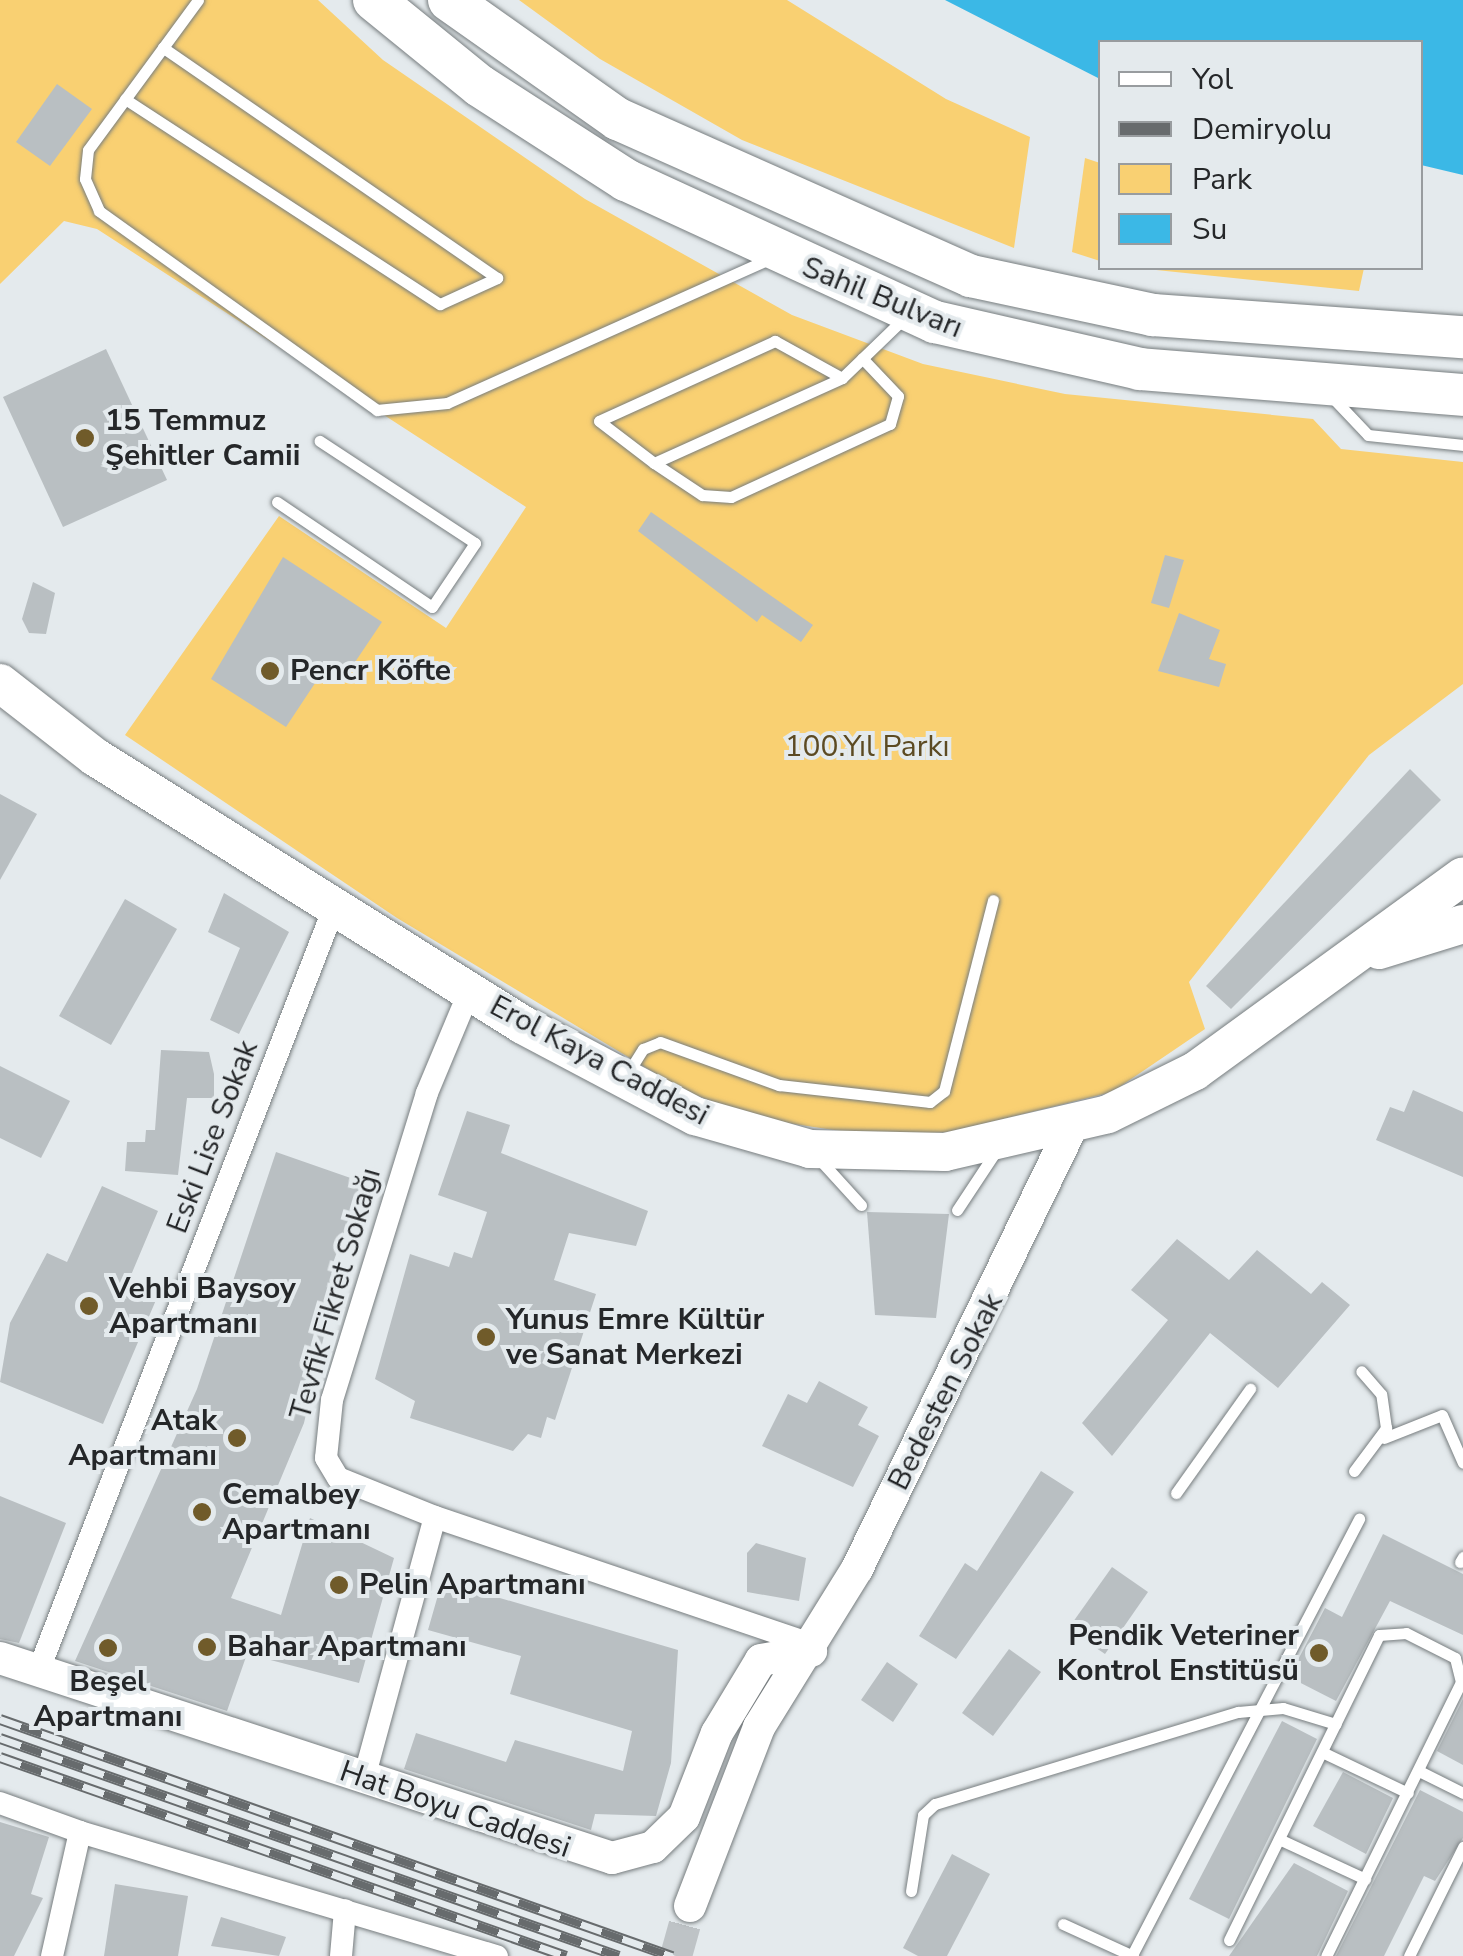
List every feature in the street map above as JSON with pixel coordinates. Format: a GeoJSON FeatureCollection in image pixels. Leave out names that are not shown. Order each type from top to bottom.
{"type":"FeatureCollection","features":[{"type":"Feature","properties":{"kind":"highway","name":"Sahil Bulvarı"},"geometry":{"type":"LineString","coordinates":[[374,0],[580,154],[778,256],[910,312],[1104,364],[1463,395]]}},
{"type":"Feature","properties":{"kind":"highway","name":"Sahil Bulvarı"},"geometry":{"type":"LineString","coordinates":[[450,0],[618,119],[971,276],[1153,314],[1463,337]]}},
{"type":"Feature","properties":{"kind":"main road","name":"Erol Kaya Caddesi"},"geometry":{"type":"LineString","coordinates":[[2,683],[95,756],[470,990],[624,1080],[734,1132],[810,1149],[908,1155],[1001,1145],[1071,1129],[1195,1071],[1353,961],[1463,876]]}},
{"type":"Feature","properties":{"kind":"main road","name":"Erol Kaya Caddesi"},"geometry":{"type":"LineString","coordinates":[[1353,961],[1463,924]]}},
{"type":"Feature","properties":{"kind":"street","name":"Eski Lise Sokak"},"geometry":{"type":"LineString","coordinates":[[38,1672],[334,904]]}},
{"type":"Feature","properties":{"kind":"street","name":"Tevfik Fikret Sokağı"},"geometry":{"type":"LineString","coordinates":[[470,990],[427,1093],[325,1435],[338,1478],[435,1517],[812,1648]]}},
{"type":"Feature","properties":{"kind":"street","name":"Bedesten Sokak"},"geometry":{"type":"LineString","coordinates":[[700,1910],[812,1648],[1071,1129]]}},
{"type":"Feature","properties":{"kind":"street"},"geometry":{"type":"LineString","coordinates":[[364,1778],[435,1517]]}},
{"type":"Feature","properties":{"kind":"street","name":"Hat Boyu Caddesi"},"geometry":{"type":"LineString","coordinates":[[0,1658],[582,1853],[626,1858],[664,1840],[684,1817],[717,1732],[761,1660],[812,1648]]}},
{"type":"Feature","properties":{"kind":"street"},"geometry":{"type":"LineString","coordinates":[[0,1803],[80,1832],[498,1956]]}},
{"type":"Feature","properties":{"kind":"street"},"geometry":{"type":"LineString","coordinates":[[52,1956],[80,1832]]}},
{"type":"Feature","properties":{"kind":"street"},"geometry":{"type":"LineString","coordinates":[[341,1956],[345,1910]]}},
{"type":"Feature","properties":{"kind":"lane"},"geometry":{"type":"LineString","coordinates":[[198,0],[88,150],[85,179],[99,211],[377,410],[447,404],[778,256]]}},
{"type":"Feature","properties":{"kind":"lane"},"geometry":{"type":"LineString","coordinates":[[125,98],[440,304],[497,278],[163,48]]}},
{"type":"Feature","properties":{"kind":"lane"},"geometry":{"type":"LineString","coordinates":[[654,463],[842,378],[910,312]]}},
{"type":"Feature","properties":{"kind":"lane"},"geometry":{"type":"LineString","coordinates":[[842,378],[775,341],[599,421],[702,495],[731,497],[890,424],[898,396],[862,358]]}},
{"type":"Feature","properties":{"kind":"lane"},"geometry":{"type":"LineString","coordinates":[[1319,384],[1368,435],[1463,445]]}},
{"type":"Feature","properties":{"kind":"lane"},"geometry":{"type":"LineString","coordinates":[[278,502],[432,607],[475,543],[320,441]]}},
{"type":"Feature","properties":{"kind":"lane"},"geometry":{"type":"LineString","coordinates":[[624,1080],[643,1049],[660,1042],[780,1086],[930,1102],[944,1091],[993,900]]}},
{"type":"Feature","properties":{"kind":"lane"},"geometry":{"type":"LineString","coordinates":[[958,1210],[1001,1145]]}},
{"type":"Feature","properties":{"kind":"lane"},"geometry":{"type":"LineString","coordinates":[[810,1149],[861,1205]]}},
{"type":"Feature","properties":{"kind":"lane"},"geometry":{"type":"LineString","coordinates":[[1362,1371],[1381,1394],[1384,1438]]}},
{"type":"Feature","properties":{"kind":"lane"},"geometry":{"type":"LineString","coordinates":[[1176,1492],[1250,1389]]}},
{"type":"Feature","properties":{"kind":"lane"},"geometry":{"type":"LineString","coordinates":[[1354,1471],[1384,1438],[1442,1415],[1463,1464]]}},
{"type":"Feature","properties":{"kind":"lane"},"geometry":{"type":"LineString","coordinates":[[1063,1924],[1133,1956],[1253,1710],[1358,1518]]}},
{"type":"Feature","properties":{"kind":"lane"},"geometry":{"type":"LineString","coordinates":[[1228,1940],[1379,1635],[1406,1633],[1455,1658],[1461,1682],[1326,1956]]}},
{"type":"Feature","properties":{"kind":"lane"},"geometry":{"type":"LineString","coordinates":[[912,1891],[923,1816],[935,1804],[1253,1710],[1283,1708],[1336,1724]]}},
{"type":"Feature","properties":{"kind":"lane"},"geometry":{"type":"LineString","coordinates":[[1322,1752],[1408,1793]]}},
{"type":"Feature","properties":{"kind":"lane"},"geometry":{"type":"LineString","coordinates":[[1418,1771],[1463,1793]]}},
{"type":"Feature","properties":{"kind":"lane"},"geometry":{"type":"LineString","coordinates":[[1279,1838],[1364,1879]]}},
{"type":"Feature","properties":{"kind":"lane"},"geometry":{"type":"LineString","coordinates":[[1408,1956],[1463,1846]]}},
{"type":"Feature","properties":{"kind":"green space","name":"100.Yıl Parkı"},"geometry":{"type":"Polygon","coordinates":[[[0,0],[318,0],[383,60],[585,199],[792,315],[923,364],[1065,394],[1313,419],[1341,449],[1463,462],[1463,684],[1369,755],[1189,982],[1205,1029],[1112,1092],[951,1132],[874,1136],[754,1118],[683,1090],[397,918],[125,735],[279,516],[446,628],[526,507],[97,229],[64,221],[0,284],[0,0]]]}},
{"type":"Feature","properties":{"kind":"green space"},"geometry":{"type":"Polygon","coordinates":[[[519,0],[787,0],[946,99],[1030,137],[1014,248],[742,140],[600,59],[519,0]]]}},
{"type":"Feature","properties":{"kind":"green space"},"geometry":{"type":"Polygon","coordinates":[[[1085,158],[1098,162],[1098,260],[1072,252],[1085,158]]]}},
{"type":"Feature","properties":{"kind":"green space"},"geometry":{"type":"Polygon","coordinates":[[[1156,270],[1364,270],[1359,291],[1156,270]]]}},
{"type":"Feature","properties":{"kind":"water"},"geometry":{"type":"Polygon","coordinates":[[[945,0],[1463,0],[1463,175],[1423,165],[1423,40],[1098,40],[1098,78],[945,0]]]}},
{"type":"Feature","properties":{"kind":"building"},"geometry":{"type":"Polygon","coordinates":[[[57,84],[92,109],[50,166],[16,142],[57,84]]]}},
{"type":"Feature","properties":{"kind":"building","name":"15 Temmuz Şehitler Camii"},"geometry":{"type":"Polygon","coordinates":[[[106,349],[167,480],[63,527],[3,397],[106,349]]]}},
{"type":"Feature","properties":{"kind":"building"},"geometry":{"type":"Polygon","coordinates":[[[651,512],[813,625],[801,642],[762,615],[757,622],[638,531],[651,512]]]}},
{"type":"Feature","properties":{"kind":"building"},"geometry":{"type":"Polygon","coordinates":[[[1165,555],[1184,560],[1169,608],[1151,603],[1165,555]]]}},
{"type":"Feature","properties":{"kind":"building"},"geometry":{"type":"Polygon","coordinates":[[[283,557],[382,622],[347,674],[329,662],[286,727],[211,679],[283,557]]]}},
{"type":"Feature","properties":{"kind":"building"},"geometry":{"type":"Polygon","coordinates":[[[33,582],[55,593],[46,634],[29,633],[22,619],[33,582]]]}},
{"type":"Feature","properties":{"kind":"building"},"geometry":{"type":"Polygon","coordinates":[[[1179,613],[1220,630],[1209,659],[1226,664],[1219,687],[1158,671],[1179,613]]]}},
{"type":"Feature","properties":{"kind":"building"},"geometry":{"type":"Polygon","coordinates":[[[1410,769],[1441,800],[1231,1009],[1206,986],[1410,769]]]}},
{"type":"Feature","properties":{"kind":"building"},"geometry":{"type":"Polygon","coordinates":[[[0,794],[37,814],[0,880],[0,794]]]}},
{"type":"Feature","properties":{"kind":"building"},"geometry":{"type":"Polygon","coordinates":[[[224,893],[289,932],[239,1034],[210,1020],[240,948],[208,932],[224,893]]]}},
{"type":"Feature","properties":{"kind":"building"},"geometry":{"type":"Polygon","coordinates":[[[125,899],[177,929],[111,1045],[59,1016],[125,899]]]}},
{"type":"Feature","properties":{"kind":"building"},"geometry":{"type":"Polygon","coordinates":[[[161,1050],[209,1052],[214,1098],[187,1098],[178,1175],[125,1171],[127,1142],[145,1142],[146,1130],[155,1130],[161,1050]]]}},
{"type":"Feature","properties":{"kind":"building"},"geometry":{"type":"Polygon","coordinates":[[[0,1066],[70,1101],[41,1158],[0,1138],[0,1066]]]}},
{"type":"Feature","properties":{"kind":"building"},"geometry":{"type":"Polygon","coordinates":[[[1413,1090],[1463,1112],[1463,1177],[1376,1140],[1390,1107],[1404,1112],[1413,1090]]]}},
{"type":"Feature","properties":{"kind":"building","name":"Yunus Emre Kültür ve Sanat Merkezi"},"geometry":{"type":"Polygon","coordinates":[[[467,1111],[510,1125],[501,1153],[648,1211],[636,1246],[569,1233],[554,1280],[596,1294],[555,1420],[547,1417],[541,1438],[528,1434],[513,1451],[410,1418],[415,1401],[375,1379],[410,1254],[449,1267],[454,1252],[472,1258],[487,1212],[438,1195],[467,1111]]]}},
{"type":"Feature","properties":{"kind":"building"},"geometry":{"type":"Polygon","coordinates":[[[276,1152],[362,1182],[333,1263],[340,1266],[304,1423],[231,1598],[281,1615],[310,1518],[394,1558],[359,1683],[247,1654],[227,1711],[75,1661],[197,1389],[276,1152]]]}},
{"type":"Feature","properties":{"kind":"building"},"geometry":{"type":"Polygon","coordinates":[[[102,1186],[158,1211],[126,1287],[156,1300],[103,1424],[0,1382],[10,1323],[47,1253],[67,1262],[102,1186]]]}},
{"type":"Feature","properties":{"kind":"building"},"geometry":{"type":"Polygon","coordinates":[[[867,1212],[949,1214],[936,1318],[875,1315],[867,1212]]]}},
{"type":"Feature","properties":{"kind":"building"},"geometry":{"type":"Polygon","coordinates":[[[1177,1239],[1229,1280],[1257,1250],[1311,1294],[1322,1282],[1350,1305],[1278,1388],[1210,1333],[1112,1456],[1082,1423],[1168,1320],[1131,1290],[1177,1239]]]}},
{"type":"Feature","properties":{"kind":"building"},"geometry":{"type":"Polygon","coordinates":[[[819,1381],[868,1407],[858,1425],[879,1436],[853,1487],[762,1446],[788,1394],[807,1403],[819,1381]]]}},
{"type":"Feature","properties":{"kind":"building"},"geometry":{"type":"Polygon","coordinates":[[[1041,1471],[1074,1492],[956,1659],[919,1636],[965,1563],[977,1571],[1041,1471]]]}},
{"type":"Feature","properties":{"kind":"building"},"geometry":{"type":"Polygon","coordinates":[[[0,1496],[66,1523],[19,1643],[0,1639],[0,1496]]]}},
{"type":"Feature","properties":{"kind":"building"},"geometry":{"type":"Polygon","coordinates":[[[1383,1534],[1463,1574],[1463,1635],[1390,1601],[1336,1701],[1289,1677],[1325,1608],[1342,1617],[1383,1534]]]}},
{"type":"Feature","properties":{"kind":"building"},"geometry":{"type":"Polygon","coordinates":[[[756,1543],[806,1558],[799,1601],[747,1592],[747,1553],[756,1543]]]}},
{"type":"Feature","properties":{"kind":"building"},"geometry":{"type":"Polygon","coordinates":[[[1112,1567],[1148,1592],[1105,1654],[1068,1629],[1112,1567]]]}},
{"type":"Feature","properties":{"kind":"building"},"geometry":{"type":"Polygon","coordinates":[[[442,1581],[678,1650],[671,1763],[656,1816],[595,1814],[591,1830],[404,1769],[416,1733],[506,1762],[515,1740],[623,1771],[632,1731],[510,1694],[521,1656],[428,1630],[442,1581]]]}},
{"type":"Feature","properties":{"kind":"building"},"geometry":{"type":"Polygon","coordinates":[[[1009,1649],[1041,1672],[993,1736],[962,1713],[1009,1649]]]}},
{"type":"Feature","properties":{"kind":"building"},"geometry":{"type":"Polygon","coordinates":[[[887,1662],[918,1684],[893,1722],[861,1700],[887,1662]]]}},
{"type":"Feature","properties":{"kind":"building"},"geometry":{"type":"Polygon","coordinates":[[[1463,1699],[1463,1765],[1437,1751],[1463,1699]]]}},
{"type":"Feature","properties":{"kind":"building"},"geometry":{"type":"Polygon","coordinates":[[[1282,1721],[1317,1739],[1229,1919],[1189,1899],[1282,1721]]]}},
{"type":"Feature","properties":{"kind":"building"},"geometry":{"type":"Polygon","coordinates":[[[1343,1772],[1393,1798],[1366,1854],[1313,1826],[1343,1772]]]}},
{"type":"Feature","properties":{"kind":"building"},"geometry":{"type":"Polygon","coordinates":[[[1420,1790],[1463,1812],[1463,1838],[1435,1881],[1424,1876],[1384,1956],[1336,1956],[1420,1790]]]}},
{"type":"Feature","properties":{"kind":"building"},"geometry":{"type":"Polygon","coordinates":[[[0,1822],[49,1837],[31,1894],[43,1898],[14,1956],[0,1956],[0,1822]]]}},
{"type":"Feature","properties":{"kind":"building"},"geometry":{"type":"Polygon","coordinates":[[[952,1854],[990,1874],[947,1956],[918,1956],[903,1948],[952,1854]]]}},
{"type":"Feature","properties":{"kind":"building"},"geometry":{"type":"Polygon","coordinates":[[[1294,1863],[1348,1891],[1317,1956],[1229,1956],[1294,1863]]]}},
{"type":"Feature","properties":{"kind":"building"},"geometry":{"type":"Polygon","coordinates":[[[115,1884],[188,1896],[178,1956],[104,1956],[115,1884]]]}},
{"type":"Feature","properties":{"kind":"building"},"geometry":{"type":"Polygon","coordinates":[[[221,1917],[286,1937],[279,1956],[211,1946],[221,1917]]]}},
{"type":"Feature","properties":{"kind":"tunnel"},"geometry":{"type":"LineString","coordinates":[[676,1956],[690,1906]]}},
{"type":"Feature","properties":{"kind":"railway"},"geometry":{"type":"LineString","coordinates":[[0,1719],[672,1956]]}},
{"type":"Feature","properties":{"kind":"railway"},"geometry":{"type":"LineString","coordinates":[[0,1738],[619,1956]]}},
{"type":"Feature","properties":{"kind":"railway"},"geometry":{"type":"LineString","coordinates":[[0,1757],[566,1956]]}},
{"type":"Feature","properties":{"kind":"place","name":"15 Temmuz Şehitler Camii"},"geometry":{"type":"Point","coordinates":[85,438]}},
{"type":"Feature","properties":{"kind":"place","name":"Pencr Köfte"},"geometry":{"type":"Point","coordinates":[270,671]}},
{"type":"Feature","properties":{"kind":"place","name":"Vehbi Baysoy Apartmanı"},"geometry":{"type":"Point","coordinates":[89,1306]}},
{"type":"Feature","properties":{"kind":"place","name":"Yunus Emre Kültür ve Sanat Merkezi"},"geometry":{"type":"Point","coordinates":[486,1337]}},
{"type":"Feature","properties":{"kind":"place","name":"Atak Apartmanı"},"geometry":{"type":"Point","coordinates":[237,1438]}},
{"type":"Feature","properties":{"kind":"place","name":"Cemalbey Apartmanı"},"geometry":{"type":"Point","coordinates":[202,1512]}},
{"type":"Feature","properties":{"kind":"place","name":"Pelin Apartmanı"},"geometry":{"type":"Point","coordinates":[339,1585]}},
{"type":"Feature","properties":{"kind":"place","name":"Bahar Apartmanı"},"geometry":{"type":"Point","coordinates":[207,1647]}},
{"type":"Feature","properties":{"kind":"place","name":"Beşel Apartmanı"},"geometry":{"type":"Point","coordinates":[108,1648]}},
{"type":"Feature","properties":{"kind":"place","name":"Pendik Veteriner Kontrol Enstitüsü"},"geometry":{"type":"Point","coordinates":[1319,1653]}}]}
